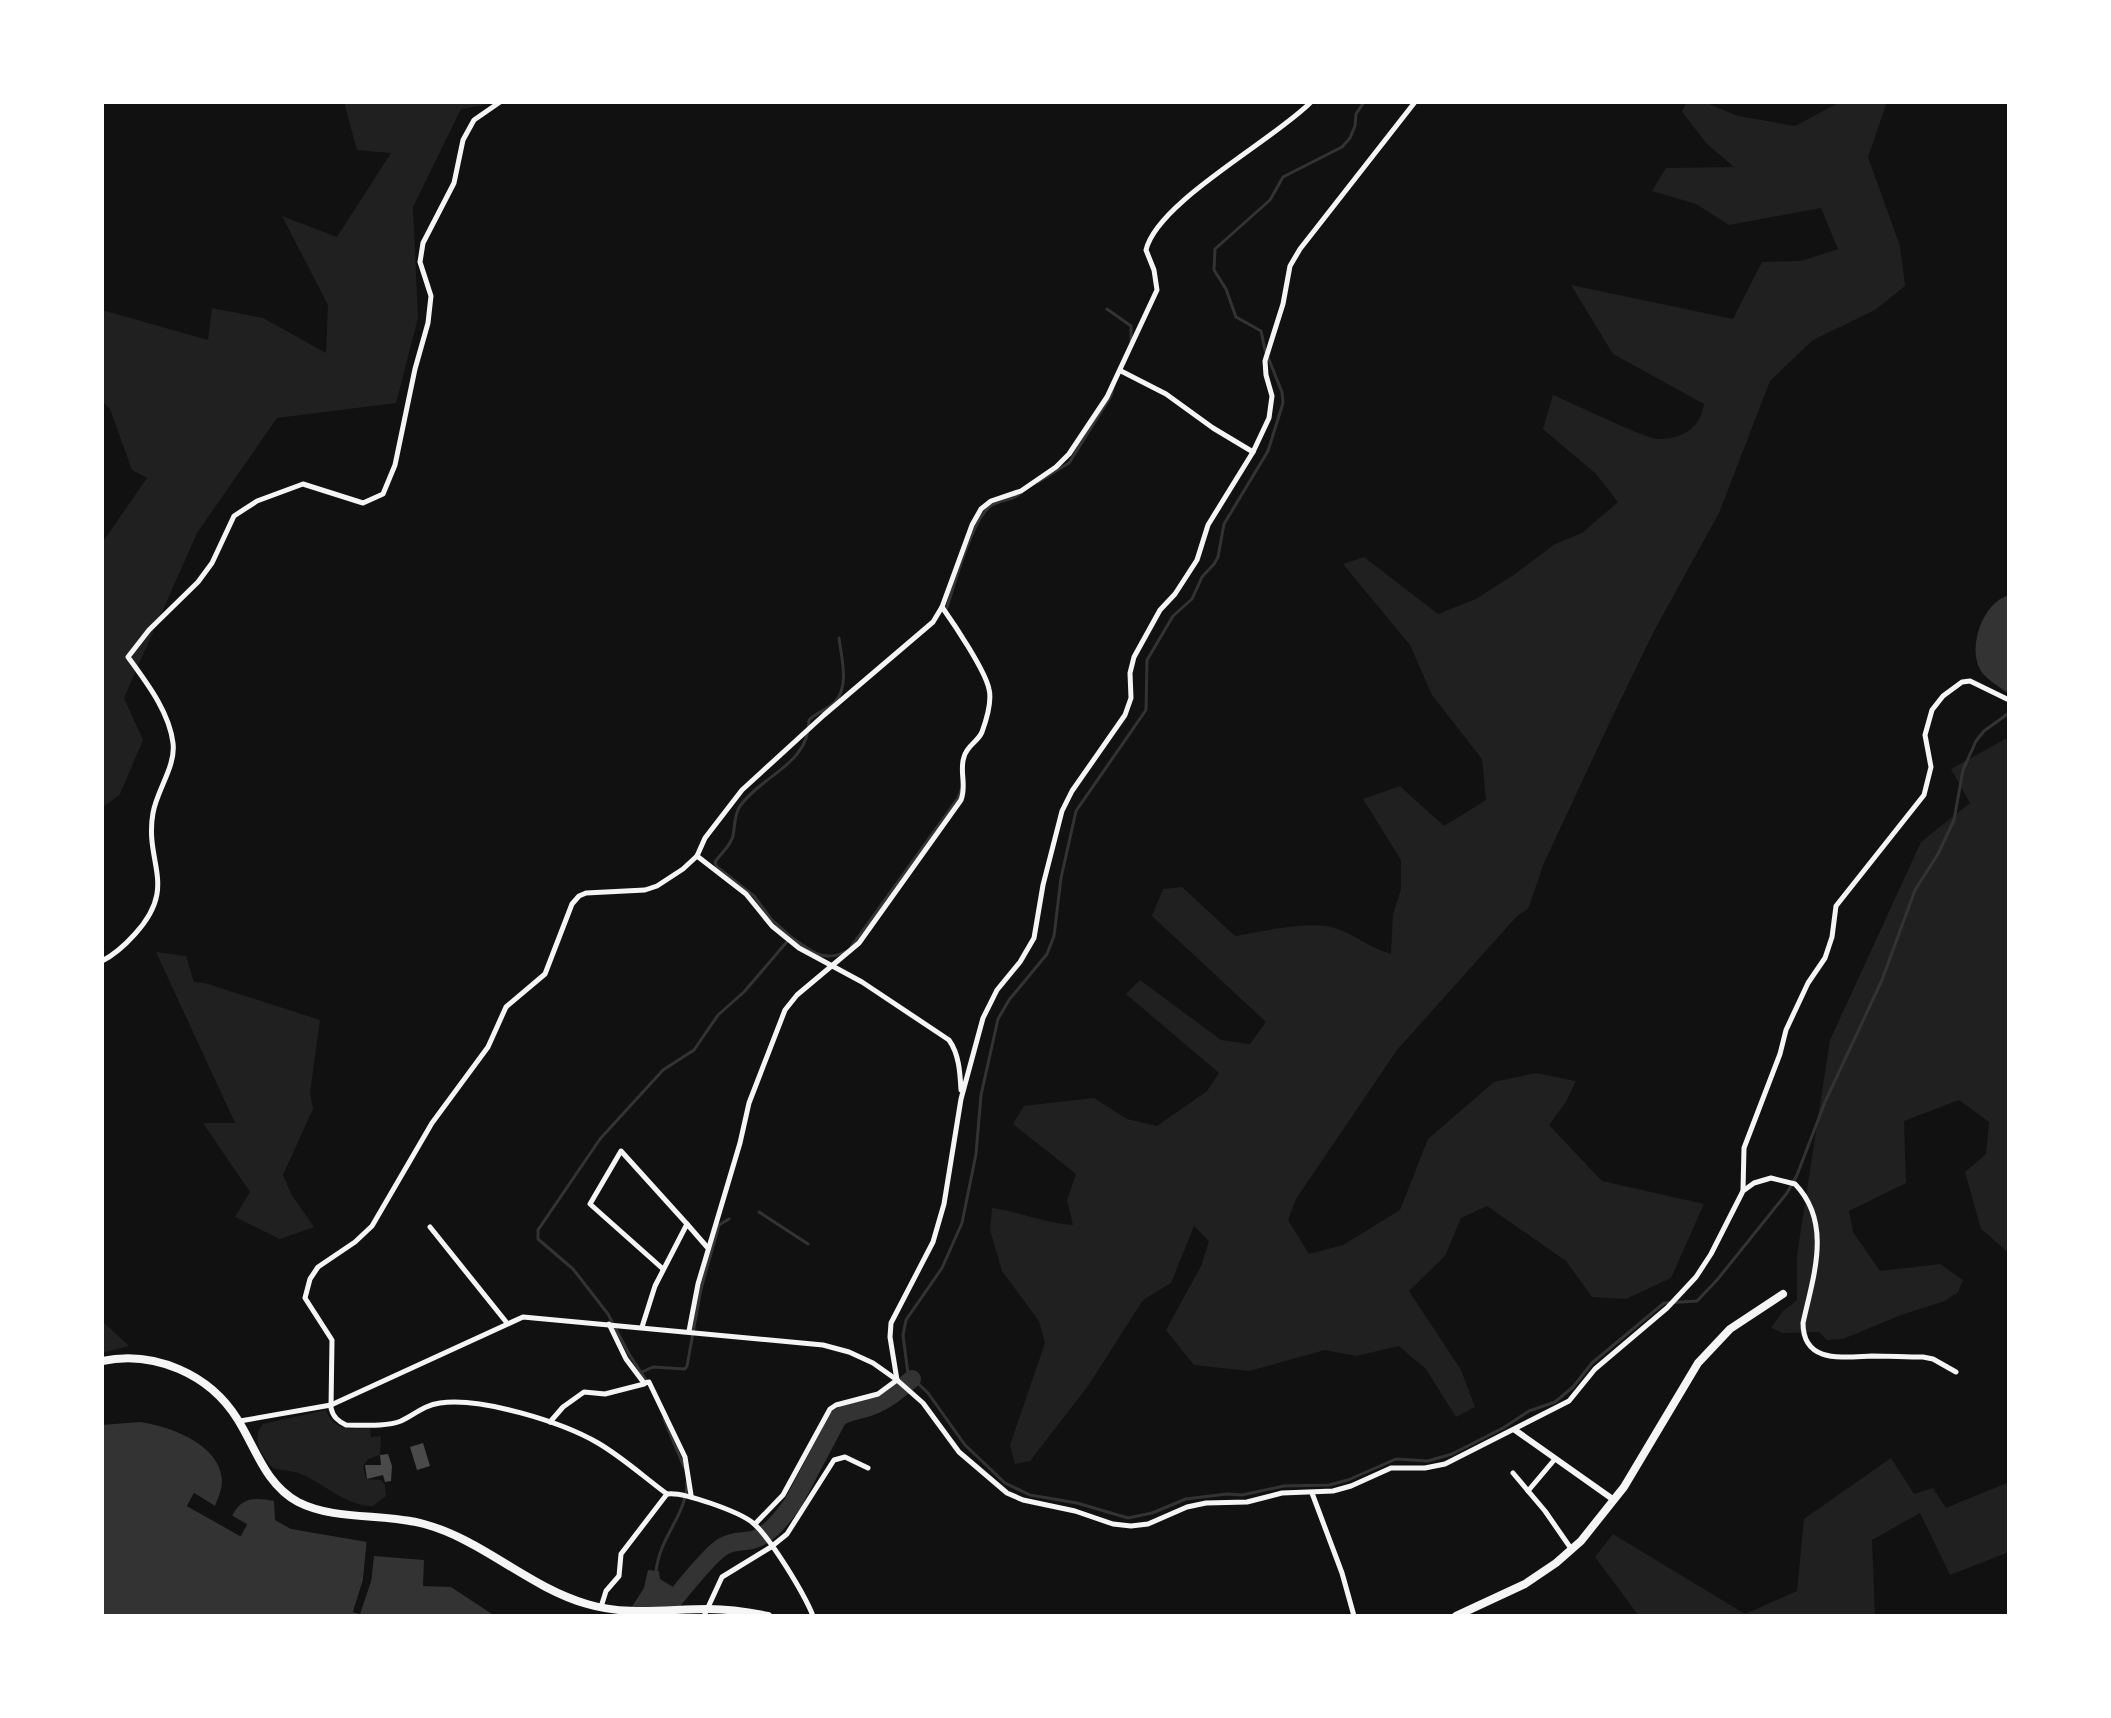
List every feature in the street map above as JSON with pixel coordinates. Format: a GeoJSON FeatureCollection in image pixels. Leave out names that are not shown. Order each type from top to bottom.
{"type":"FeatureCollection","features":[{"type":"Feature","properties":{"kind":"main road"},"geometry":{"type":"LineString","coordinates":[[1456,1616],[1525,1584],[1572,1550],[1614,1500],[1643,1458],[1698,1363],[1730,1329],[1783,1294]]}},
{"type":"Feature","properties":{"kind":"main road"},"geometry":{"type":"LineString","coordinates":[[102,1361],[135,1357],[169,1365],[209,1387],[224,1400],[239,1421],[269,1476],[299,1502],[317,1508],[399,1518],[439,1529],[469,1541],[559,1593],[601,1608],[768,1616]]}},
{"type":"Feature","properties":{"kind":"street"},"geometry":{"type":"LineString","coordinates":[[102,961],[146,923],[157,899],[152,814],[173,754],[173,742],[160,707],[128,657],[149,630],[198,582],[225,540],[234,516],[257,501],[303,484],[363,503],[383,494],[388,487],[428,323],[431,296],[420,262],[423,243],[454,183],[463,140],[474,120],[500,102]]}},
{"type":"Feature","properties":{"kind":"street"},"geometry":{"type":"LineString","coordinates":[[667,1494],[596,1441],[550,1422],[486,1405],[444,1402],[430,1405],[398,1422],[346,1425],[337,1419],[331,1405],[332,1340],[305,1298],[306,1288],[315,1270],[372,1226],[432,1123],[488,1047],[506,1007],[545,974],[572,904],[579,896],[651,889],[683,869],[697,856],[705,838],[742,790],[933,622],[942,607],[972,525],[981,509],[991,501],[1021,491],[1063,461],[1094,418],[1121,371],[1157,290],[1156,277],[1146,250],[1159,227],[1207,182],[1254,145],[1290,123],[1311,102]]}},
{"type":"Feature","properties":{"kind":"street"},"geometry":{"type":"LineString","coordinates":[[897,1380],[890,1337],[891,1323],[928,1254],[940,1220],[961,1099],[988,1007],[1034,938],[1043,885],[1062,811],[1072,791],[1125,715],[1131,698],[1130,673],[1134,657],[1160,610],[1175,594],[1197,560],[1208,525],[1253,452],[1272,405],[1265,361],[1283,304],[1290,266],[1415,102]]}},
{"type":"Feature","properties":{"kind":"street"},"geometry":{"type":"LineString","coordinates":[[1121,371],[1166,394],[1253,452]]}},
{"type":"Feature","properties":{"kind":"street"},"geometry":{"type":"LineString","coordinates":[[689,1331],[708,1248],[749,1103],[785,1010],[797,995],[859,943],[961,800],[964,791],[963,757],[982,732],[990,692],[942,607]]}},
{"type":"Feature","properties":{"kind":"street"},"geometry":{"type":"LineString","coordinates":[[1743,1191],[1744,1148],[1786,1030],[1808,983],[1825,958],[1832,937],[1836,906],[1924,795],[1931,767],[1925,735],[1932,710],[1943,696],[1962,682],[1970,681],[2009,700]]}},
{"type":"Feature","properties":{"kind":"street"},"geometry":{"type":"LineString","coordinates":[[697,856],[746,894],[782,935],[817,959],[862,982],[949,1040],[956,1051],[961,1099]]}},
{"type":"Feature","properties":{"kind":"street"},"geometry":{"type":"LineString","coordinates":[[663,1269],[590,1204],[621,1151],[708,1248]]}},
{"type":"Feature","properties":{"kind":"street"},"geometry":{"type":"LineString","coordinates":[[239,1421],[331,1405],[507,1323],[533,1316],[834,1347],[873,1363],[897,1380],[923,1403],[966,1460],[994,1484],[1023,1500],[1075,1511],[1113,1524],[1148,1524],[1187,1507],[1206,1503],[1247,1502],[1282,1493],[1342,1489],[1391,1468],[1425,1468],[1445,1464],[1569,1401],[1595,1369],[1684,1291],[1711,1254],[1743,1191],[1763,1180],[1781,1178],[1795,1184],[1810,1204],[1816,1223],[1818,1253],[1803,1332],[1805,1340],[1816,1351],[1836,1357],[1923,1357],[1956,1372]]}},
{"type":"Feature","properties":{"kind":"street"},"geometry":{"type":"LineString","coordinates":[[642,1327],[649,1300],[687,1224]]}},
{"type":"Feature","properties":{"kind":"street"},"geometry":{"type":"LineString","coordinates":[[430,1227],[507,1323]]}},
{"type":"Feature","properties":{"kind":"street"},"geometry":{"type":"LineString","coordinates":[[609,1324],[626,1359],[644,1383]]}},
{"type":"Feature","properties":{"kind":"street"},"geometry":{"type":"LineString","coordinates":[[755,1524],[783,1495],[830,1409],[878,1394],[897,1380]]}},
{"type":"Feature","properties":{"kind":"street"},"geometry":{"type":"LineString","coordinates":[[550,1422],[563,1407],[584,1392],[605,1394],[649,1382],[685,1457],[691,1495]]}},
{"type":"Feature","properties":{"kind":"street"},"geometry":{"type":"LineString","coordinates":[[1515,1430],[1614,1500]]}},
{"type":"Feature","properties":{"kind":"street"},"geometry":{"type":"LineString","coordinates":[[705,1612],[722,1577],[771,1547],[793,1526],[821,1476],[834,1460],[845,1457],[868,1468]]}},
{"type":"Feature","properties":{"kind":"street"},"geometry":{"type":"LineString","coordinates":[[1528,1491],[1555,1459]]}},
{"type":"Feature","properties":{"kind":"street"},"geometry":{"type":"LineString","coordinates":[[1513,1473],[1572,1550]]}},
{"type":"Feature","properties":{"kind":"street"},"geometry":{"type":"LineString","coordinates":[[601,1608],[606,1591],[619,1576],[621,1554],[667,1494],[675,1492],[691,1495],[755,1524],[813,1616]]}},
{"type":"Feature","properties":{"kind":"street"},"geometry":{"type":"LineString","coordinates":[[1312,1493],[1342,1573],[1354,1616]]}},
{"type":"Feature","properties":{"kind":"shaded area"},"geometry":{"type":"Polygon","coordinates":[[[344,102],[502,102],[461,109],[413,207],[418,318],[396,403],[277,418],[197,533],[124,698],[143,740],[120,794],[102,808],[102,543],[147,478],[132,470],[110,409],[102,401],[102,310],[208,340],[212,308],[263,318],[326,353],[328,305],[282,216],[337,237],[391,153],[357,150],[344,102]]]}},
{"type":"Feature","properties":{"kind":"shaded area"},"geometry":{"type":"Polygon","coordinates":[[[1686,102],[1704,102],[1738,116],[1795,126],[1840,102],[1887,102],[1868,157],[1900,246],[1905,286],[1875,310],[1813,340],[1770,381],[1719,513],[1653,633],[1609,724],[1544,863],[1528,909],[1517,916],[1397,1050],[1296,1199],[1288,1220],[1309,1254],[1343,1245],[1400,1210],[1428,1139],[1494,1082],[1536,1073],[1576,1081],[1566,1102],[1549,1125],[1602,1181],[1704,1204],[1671,1278],[1626,1299],[1592,1297],[1566,1261],[1487,1206],[1461,1218],[1445,1256],[1409,1291],[1461,1370],[1475,1407],[1456,1417],[1426,1369],[1399,1346],[1356,1356],[1325,1350],[1249,1371],[1194,1365],[1166,1330],[1201,1266],[1209,1241],[1194,1226],[1171,1283],[1143,1300],[1088,1386],[1030,1461],[1015,1464],[1010,1445],[1045,1343],[1039,1321],[1002,1271],[990,1230],[992,1208],[1073,1225],[1067,1200],[1076,1174],[1013,1124],[1024,1106],[1094,1098],[1127,1119],[1157,1126],[1207,1091],[1219,1073],[1126,994],[1140,980],[1221,1040],[1250,1044],[1266,1022],[1152,916],[1163,889],[1182,887],[1235,936],[1325,926],[1391,954],[1393,914],[1401,889],[1401,860],[1363,799],[1400,786],[1444,826],[1486,800],[1482,759],[1432,695],[1410,645],[1343,564],[1364,557],[1438,614],[1476,599],[1555,544],[1582,533],[1618,502],[1596,474],[1543,429],[1553,395],[1659,439],[1676,437],[1695,425],[1704,404],[1613,354],[1571,285],[1733,319],[1762,262],[1801,261],[1838,249],[1821,208],[1729,225],[1696,204],[1652,191],[1666,168],[1734,167],[1707,144],[1682,112],[1686,102]]]}},
{"type":"Feature","properties":{"kind":"shaded area"},"geometry":{"type":"Polygon","coordinates":[[[2009,595],[2009,694],[1982,672],[1976,649],[1985,616],[1991,607],[2009,595]]]}},
{"type":"Feature","properties":{"kind":"shaded area"},"geometry":{"type":"Polygon","coordinates":[[[2009,737],[2009,1253],[1981,1229],[1965,1172],[1986,1154],[1989,1122],[1959,1100],[1904,1121],[1906,1183],[1849,1211],[1853,1232],[1880,1271],[1940,1264],[1963,1280],[1958,1292],[1945,1301],[1843,1339],[1827,1340],[1819,1332],[1783,1333],[1771,1328],[1783,1311],[1797,1300],[1797,1255],[1830,1040],[1921,842],[1970,803],[1951,769],[2009,737]]]}},
{"type":"Feature","properties":{"kind":"shaded area"},"geometry":{"type":"Polygon","coordinates":[[[156,952],[186,956],[194,982],[320,1020],[310,1093],[313,1109],[283,1175],[291,1194],[314,1227],[280,1239],[235,1217],[250,1192],[203,1123],[235,1123],[156,952]]]}},
{"type":"Feature","properties":{"kind":"shaded area"},"geometry":{"type":"Polygon","coordinates":[[[102,1321],[129,1346],[102,1353],[102,1321]]]}},
{"type":"Feature","properties":{"kind":"shaded area"},"geometry":{"type":"Polygon","coordinates":[[[326,1410],[338,1425],[370,1428],[371,1437],[381,1436],[380,1455],[368,1459],[363,1466],[366,1479],[381,1480],[385,1485],[386,1496],[373,1506],[343,1498],[298,1473],[273,1468],[262,1453],[258,1436],[263,1424],[326,1410]]]}},
{"type":"Feature","properties":{"kind":"shaded area"},"geometry":{"type":"Polygon","coordinates":[[[140,1422],[192,1439],[213,1457],[222,1481],[215,1506],[194,1493],[187,1506],[240,1536],[247,1525],[232,1516],[244,1502],[261,1499],[274,1501],[275,1520],[291,1529],[367,1542],[363,1580],[353,1612],[360,1613],[371,1581],[374,1556],[424,1560],[423,1586],[451,1587],[495,1616],[102,1616],[102,1425],[140,1422]]]}},
{"type":"Feature","properties":{"kind":"shaded area"},"geometry":{"type":"Polygon","coordinates":[[[1891,1458],[1914,1494],[1933,1488],[1946,1508],[2009,1482],[2009,1552],[1950,1575],[1920,1513],[1872,1540],[1875,1616],[1639,1616],[1595,1557],[1613,1534],[1745,1614],[1797,1591],[1804,1519],[1891,1458]]]}},
{"type":"Feature","properties":{"kind":"shaded area"},"geometry":{"type":"Polygon","coordinates":[[[648,1570],[659,1571],[660,1579],[686,1595],[667,1616],[626,1616],[644,1588],[648,1570]]]}},
{"type":"Feature","properties":{"kind":"pier"},"geometry":{"type":"Polygon","coordinates":[[[194,1493],[218,1508],[213,1509],[195,1499],[192,1504],[239,1531],[242,1526],[230,1519],[229,1514],[247,1524],[241,1536],[187,1506],[194,1493]]]}},
{"type":"Feature","properties":{"kind":"pier"},"geometry":{"type":"Polygon","coordinates":[[[367,1538],[370,1542],[363,1593],[368,1580],[370,1555],[374,1552],[371,1581],[360,1614],[353,1612],[363,1580],[367,1538]]]}},
{"type":"Feature","properties":{"kind":"building"},"geometry":{"type":"Polygon","coordinates":[[[423,1443],[430,1466],[417,1470],[410,1447],[423,1443]]]}},
{"type":"Feature","properties":{"kind":"building"},"geometry":{"type":"Polygon","coordinates":[[[388,1454],[392,1466],[391,1481],[385,1482],[383,1475],[367,1479],[365,1465],[381,1465],[380,1455],[388,1454]]]}},
{"type":"Feature","properties":{"kind":"waterway"},"geometry":{"type":"LineString","coordinates":[[1364,102],[1356,114],[1350,138],[1342,147],[1283,177],[1270,200],[1215,249],[1214,270],[1226,289],[1236,317],[1261,331],[1283,403],[1268,451],[1224,524],[1218,557],[1202,577],[1192,599],[1173,616],[1147,660],[1146,710],[1076,811],[1061,878],[1054,936],[1047,954],[1009,1000],[998,1019],[981,1095],[976,1154],[962,1223],[942,1268],[906,1320],[903,1335],[908,1374],[928,1393],[965,1445],[1005,1483],[1030,1495],[1077,1503],[1128,1518],[1152,1513],[1186,1499],[1242,1495],[1284,1486],[1329,1485],[1396,1459],[1428,1461],[1452,1454],[1529,1411],[1555,1402],[1573,1387],[1592,1363],[1664,1303],[1697,1301],[1787,1193],[1797,1175],[1825,1102],[1882,980],[1915,890],[1938,854],[1954,820],[1963,770],[1976,741],[1984,731],[2009,713]]}},
{"type":"Feature","properties":{"kind":"waterway"},"geometry":{"type":"LineString","coordinates":[[1107,309],[1131,326],[1131,341]]}},
{"type":"Feature","properties":{"kind":"waterway"},"geometry":{"type":"LineString","coordinates":[[1038,482],[1069,463],[1111,396],[1115,381]]}},
{"type":"Feature","properties":{"kind":"waterway"},"geometry":{"type":"LineString","coordinates":[[946,610],[971,537],[985,512],[992,505],[1021,493]]}},
{"type":"Feature","properties":{"kind":"waterway"},"geometry":{"type":"LineString","coordinates":[[790,936],[771,919],[754,896],[717,867],[715,862],[732,840],[740,806],[793,759],[807,735],[809,720],[832,705],[840,695],[843,671],[839,638]]}},
{"type":"Feature","properties":{"kind":"waterway"},"geometry":{"type":"LineString","coordinates":[[851,947],[961,790]]}},
{"type":"Feature","properties":{"kind":"waterway"},"geometry":{"type":"LineString","coordinates":[[648,1383],[608,1314],[573,1269],[538,1239],[538,1230],[600,1139],[663,1070],[694,1050],[718,1015],[744,992],[791,937],[823,956],[845,952]]}},
{"type":"Feature","properties":{"kind":"waterway"},"geometry":{"type":"LineString","coordinates":[[759,1212],[808,1244]]}},
{"type":"Feature","properties":{"kind":"waterway"},"geometry":{"type":"LineString","coordinates":[[642,1372],[653,1367],[685,1369],[687,1366],[701,1289],[719,1225],[729,1219]]}},
{"type":"Feature","properties":{"kind":"waterway"},"geometry":{"type":"LineString","coordinates":[[660,1616],[717,1551],[729,1544],[758,1538],[780,1520],[793,1503],[838,1418],[881,1402],[912,1379]]}},
{"type":"Feature","properties":{"kind":"waterway"},"geometry":{"type":"LineString","coordinates":[[664,1419],[684,1467]]}},
{"type":"Feature","properties":{"kind":"waterway"},"geometry":{"type":"LineString","coordinates":[[656,1572],[662,1548],[683,1505],[687,1482]]}}]}
